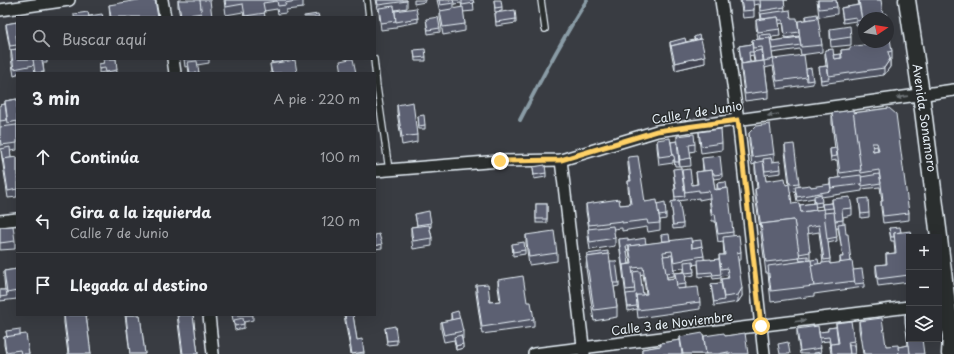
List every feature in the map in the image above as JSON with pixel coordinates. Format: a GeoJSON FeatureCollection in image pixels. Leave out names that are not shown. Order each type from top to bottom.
{"type":"FeatureCollection","features":[{"type":"Feature","properties":{"kind":"main road","name":"Avenida Sonamoro"},"geometry":{"type":"LineString","coordinates":[[907,0],[921,94],[938,234]]}},
{"type":"Feature","properties":{"kind":"main road","name":"Avenida Sonamoro"},"geometry":{"type":"LineString","coordinates":[[942,262],[951,337],[950,354]]}},
{"type":"Feature","properties":{"kind":"street"},"geometry":{"type":"LineString","coordinates":[[0,10],[70,0]]}},
{"type":"Feature","properties":{"kind":"street"},"geometry":{"type":"LineString","coordinates":[[162,0],[165,16]]}},
{"type":"Feature","properties":{"kind":"street"},"geometry":{"type":"LineString","coordinates":[[721,0],[738,120],[764,354]]}},
{"type":"Feature","properties":{"kind":"street"},"geometry":{"type":"LineString","coordinates":[[173,60],[175,72]]}},
{"type":"Feature","properties":{"kind":"street","name":"Calle 7 de Junio"},"geometry":{"type":"LineString","coordinates":[[376,172],[500,161],[561,160],[657,131],[954,90]]}},
{"type":"Feature","properties":{"kind":"street"},"geometry":{"type":"LineString","coordinates":[[561,160],[583,351]]}},
{"type":"Feature","properties":{"kind":"street"},"geometry":{"type":"LineString","coordinates":[[0,221],[16,219]]}},
{"type":"Feature","properties":{"kind":"street","name":"Calle 3 de Noviembre"},"geometry":{"type":"LineString","coordinates":[[534,354],[583,351],[906,307]]}},
{"type":"Feature","properties":{"kind":"street"},"geometry":{"type":"LineString","coordinates":[[209,316],[213,354]]}},
{"type":"Feature","properties":{"kind":"lane"},"geometry":{"type":"LineString","coordinates":[[367,0],[369,16]]}},
{"type":"Feature","properties":{"kind":"lane"},"geometry":{"type":"LineString","coordinates":[[541,0],[545,29]]}},
{"type":"Feature","properties":{"kind":"lane"},"geometry":{"type":"LineString","coordinates":[[374,60],[375,72]]}},
{"type":"Feature","properties":{"kind":"lane"},"geometry":{"type":"LineString","coordinates":[[376,78],[389,170]]}},
{"type":"Feature","properties":{"kind":"building"},"geometry":{"type":"Polygon","coordinates":[[[138,0],[155,0],[158,16],[111,16],[109,5],[138,0]]]}},
{"type":"Feature","properties":{"kind":"building"},"geometry":{"type":"Polygon","coordinates":[[[178,0],[200,0],[202,13],[181,16],[178,0]]]}},
{"type":"Feature","properties":{"kind":"building"},"geometry":{"type":"Polygon","coordinates":[[[200,0],[210,0],[212,16],[202,16],[200,0]]]}},
{"type":"Feature","properties":{"kind":"building"},"geometry":{"type":"Polygon","coordinates":[[[225,0],[303,0],[285,3],[286,5],[278,6],[277,1],[263,3],[265,13],[245,16],[243,4],[226,7],[225,0]]]}},
{"type":"Feature","properties":{"kind":"building"},"geometry":{"type":"Polygon","coordinates":[[[377,0],[407,0],[407,1],[378,5],[377,0]]]}},
{"type":"Feature","properties":{"kind":"building"},"geometry":{"type":"Polygon","coordinates":[[[439,0],[453,0],[454,3],[440,5],[439,0]]]}},
{"type":"Feature","properties":{"kind":"building"},"geometry":{"type":"Polygon","coordinates":[[[462,0],[473,0],[474,3],[462,5],[462,0]]]}},
{"type":"Feature","properties":{"kind":"building"},"geometry":{"type":"Polygon","coordinates":[[[494,0],[501,0],[502,7],[495,8],[494,0]]]}},
{"type":"Feature","properties":{"kind":"building"},"geometry":{"type":"Polygon","coordinates":[[[741,0],[753,0],[754,10],[743,11],[741,0]]]}},
{"type":"Feature","properties":{"kind":"building"},"geometry":{"type":"Polygon","coordinates":[[[760,0],[784,0],[785,7],[761,11],[760,0]]]}},
{"type":"Feature","properties":{"kind":"building"},"geometry":{"type":"Polygon","coordinates":[[[818,0],[836,0],[837,7],[819,9],[818,0]]]}},
{"type":"Feature","properties":{"kind":"building"},"geometry":{"type":"Polygon","coordinates":[[[859,0],[881,0],[883,12],[861,12],[859,0]]]}},
{"type":"Feature","properties":{"kind":"building"},"geometry":{"type":"Polygon","coordinates":[[[859,5],[860,12],[858,12],[858,21],[856,21],[856,17],[843,19],[841,8],[859,5]]]}},
{"type":"Feature","properties":{"kind":"building"},"geometry":{"type":"Polygon","coordinates":[[[394,6],[396,21],[381,23],[379,8],[394,6]]]}},
{"type":"Feature","properties":{"kind":"building"},"geometry":{"type":"Polygon","coordinates":[[[463,7],[465,24],[443,27],[440,11],[463,7]]]}},
{"type":"Feature","properties":{"kind":"building"},"geometry":{"type":"Polygon","coordinates":[[[416,8],[418,18],[396,22],[395,11],[416,8]]]}},
{"type":"Feature","properties":{"kind":"building"},"geometry":{"type":"Polygon","coordinates":[[[515,10],[516,19],[496,22],[495,13],[515,10]]]}},
{"type":"Feature","properties":{"kind":"building"},"geometry":{"type":"Polygon","coordinates":[[[790,10],[791,18],[797,18],[799,32],[785,34],[783,20],[779,20],[778,17],[762,19],[761,14],[790,10]]]}},
{"type":"Feature","properties":{"kind":"building"},"geometry":{"type":"Polygon","coordinates":[[[88,12],[89,16],[74,16],[74,14],[88,12]]]}},
{"type":"Feature","properties":{"kind":"building"},"geometry":{"type":"Polygon","coordinates":[[[102,14],[103,16],[89,16],[102,14]]]}},
{"type":"Feature","properties":{"kind":"building"},"geometry":{"type":"Polygon","coordinates":[[[318,14],[319,16],[304,16],[318,14]]]}},
{"type":"Feature","properties":{"kind":"building"},"geometry":{"type":"Polygon","coordinates":[[[817,14],[818,18],[807,20],[806,16],[817,14]]]}},
{"type":"Feature","properties":{"kind":"building"},"geometry":{"type":"Polygon","coordinates":[[[438,17],[440,28],[428,30],[426,19],[438,17]]]}},
{"type":"Feature","properties":{"kind":"building"},"geometry":{"type":"Polygon","coordinates":[[[778,17],[780,29],[758,32],[756,20],[778,17]]]}},
{"type":"Feature","properties":{"kind":"building"},"geometry":{"type":"Polygon","coordinates":[[[818,18],[822,45],[801,47],[798,21],[818,18]]]}},
{"type":"Feature","properties":{"kind":"building"},"geometry":{"type":"Polygon","coordinates":[[[16,22],[16,45],[10,46],[6,24],[16,22]]]}},
{"type":"Feature","properties":{"kind":"building"},"geometry":{"type":"Polygon","coordinates":[[[850,26],[851,37],[831,40],[830,29],[850,26]]]}},
{"type":"Feature","properties":{"kind":"building"},"geometry":{"type":"Polygon","coordinates":[[[771,34],[772,41],[799,37],[801,45],[772,49],[770,38],[760,39],[759,35],[771,34]]]}},
{"type":"Feature","properties":{"kind":"building"},"geometry":{"type":"Polygon","coordinates":[[[699,35],[700,39],[695,40],[694,37],[699,35]]]}},
{"type":"Feature","properties":{"kind":"building"},"geometry":{"type":"Polygon","coordinates":[[[685,38],[686,42],[671,46],[671,49],[670,42],[685,38]]]}},
{"type":"Feature","properties":{"kind":"building"},"geometry":{"type":"Polygon","coordinates":[[[770,38],[773,59],[764,61],[762,47],[753,48],[752,40],[770,38]]]}},
{"type":"Feature","properties":{"kind":"building"},"geometry":{"type":"Polygon","coordinates":[[[701,39],[705,56],[675,63],[671,46],[701,39]]]}},
{"type":"Feature","properties":{"kind":"building"},"geometry":{"type":"Polygon","coordinates":[[[752,44],[753,52],[749,52],[750,62],[742,64],[739,46],[752,44]]]}},
{"type":"Feature","properties":{"kind":"building"},"geometry":{"type":"Polygon","coordinates":[[[858,46],[858,48],[892,48],[892,51],[888,52],[890,59],[884,68],[829,76],[825,50],[833,49],[834,59],[842,58],[841,50],[850,49],[850,47],[858,46]]]}},
{"type":"Feature","properties":{"kind":"building"},"geometry":{"type":"Polygon","coordinates":[[[16,49],[16,60],[33,60],[34,65],[14,69],[11,50],[16,49]]]}},
{"type":"Feature","properties":{"kind":"building"},"geometry":{"type":"Polygon","coordinates":[[[425,49],[426,57],[415,58],[414,50],[425,49]]]}},
{"type":"Feature","properties":{"kind":"building"},"geometry":{"type":"Polygon","coordinates":[[[762,50],[763,61],[755,62],[753,52],[762,50]]]}},
{"type":"Feature","properties":{"kind":"building"},"geometry":{"type":"Polygon","coordinates":[[[841,54],[841,58],[834,59],[833,55],[841,54]]]}},
{"type":"Feature","properties":{"kind":"building"},"geometry":{"type":"Polygon","coordinates":[[[804,55],[807,77],[777,81],[773,59],[804,55]]]}},
{"type":"Feature","properties":{"kind":"building"},"geometry":{"type":"Polygon","coordinates":[[[33,60],[42,60],[44,72],[35,72],[33,60]]]}},
{"type":"Feature","properties":{"kind":"building"},"geometry":{"type":"Polygon","coordinates":[[[104,60],[116,60],[117,70],[106,72],[105,68],[99,69],[99,64],[104,63],[104,60]]]}},
{"type":"Feature","properties":{"kind":"building"},"geometry":{"type":"Polygon","coordinates":[[[272,60],[282,60],[282,62],[272,63],[272,60]]]}},
{"type":"Feature","properties":{"kind":"building"},"geometry":{"type":"Polygon","coordinates":[[[295,60],[297,72],[272,72],[270,64],[295,60]]]}},
{"type":"Feature","properties":{"kind":"building"},"geometry":{"type":"Polygon","coordinates":[[[353,60],[356,72],[342,72],[340,61],[353,60]]]}},
{"type":"Feature","properties":{"kind":"building"},"geometry":{"type":"Polygon","coordinates":[[[197,61],[199,72],[190,72],[188,62],[197,61]]]}},
{"type":"Feature","properties":{"kind":"building"},"geometry":{"type":"Polygon","coordinates":[[[764,61],[768,91],[745,94],[741,64],[764,61]]]}},
{"type":"Feature","properties":{"kind":"building"},"geometry":{"type":"Polygon","coordinates":[[[827,66],[829,79],[821,80],[819,67],[827,66]]]}},
{"type":"Feature","properties":{"kind":"building"},"geometry":{"type":"Polygon","coordinates":[[[811,68],[813,80],[807,81],[806,69],[811,68]]]}},
{"type":"Feature","properties":{"kind":"building"},"geometry":{"type":"Polygon","coordinates":[[[16,99],[16,121],[8,123],[5,101],[16,99]]]}},
{"type":"Feature","properties":{"kind":"building"},"geometry":{"type":"Polygon","coordinates":[[[413,102],[417,135],[402,137],[397,105],[413,102]]]}},
{"type":"Feature","properties":{"kind":"building"},"geometry":{"type":"Polygon","coordinates":[[[5,104],[7,120],[0,121],[0,105],[5,104]]]}},
{"type":"Feature","properties":{"kind":"building"},"geometry":{"type":"Polygon","coordinates":[[[889,108],[896,114],[909,213],[883,216],[881,201],[883,201],[879,170],[861,173],[853,113],[889,108]],[[872,143],[873,151],[879,150],[877,143],[872,143]]]}},
{"type":"Feature","properties":{"kind":"building"},"geometry":{"type":"Polygon","coordinates":[[[853,110],[861,170],[840,173],[832,113],[853,110]]]}},
{"type":"Feature","properties":{"kind":"building"},"geometry":{"type":"Polygon","coordinates":[[[424,115],[425,125],[419,126],[418,116],[424,115]]]}},
{"type":"Feature","properties":{"kind":"building"},"geometry":{"type":"Polygon","coordinates":[[[770,124],[774,154],[752,157],[749,133],[756,126],[770,124]]]}},
{"type":"Feature","properties":{"kind":"building"},"geometry":{"type":"Polygon","coordinates":[[[16,125],[16,143],[1,145],[0,127],[16,125]]]}},
{"type":"Feature","properties":{"kind":"building"},"geometry":{"type":"Polygon","coordinates":[[[721,129],[722,143],[701,146],[699,132],[721,129]]]}},
{"type":"Feature","properties":{"kind":"building"},"geometry":{"type":"Polygon","coordinates":[[[694,134],[695,144],[689,145],[691,158],[680,160],[677,136],[694,134]]]}},
{"type":"Feature","properties":{"kind":"building"},"geometry":{"type":"Polygon","coordinates":[[[670,138],[673,155],[659,157],[657,140],[670,138]]]}},
{"type":"Feature","properties":{"kind":"building"},"geometry":{"type":"Polygon","coordinates":[[[677,141],[679,162],[675,162],[671,142],[677,141]]]}},
{"type":"Feature","properties":{"kind":"building"},"geometry":{"type":"Polygon","coordinates":[[[794,144],[799,183],[790,184],[785,145],[794,144]]]}},
{"type":"Feature","properties":{"kind":"building"},"geometry":{"type":"Polygon","coordinates":[[[877,146],[878,150],[873,151],[873,147],[877,146]]]}},
{"type":"Feature","properties":{"kind":"building"},"geometry":{"type":"Polygon","coordinates":[[[10,147],[11,158],[3,159],[3,162],[1,149],[10,147]]]}},
{"type":"Feature","properties":{"kind":"building"},"geometry":{"type":"Polygon","coordinates":[[[836,148],[837,156],[831,157],[830,149],[836,148]]]}},
{"type":"Feature","properties":{"kind":"building"},"geometry":{"type":"Polygon","coordinates":[[[638,156],[645,202],[657,200],[660,223],[648,224],[647,220],[589,225],[586,204],[619,199],[620,205],[631,204],[628,181],[631,181],[628,157],[638,156]]]}},
{"type":"Feature","properties":{"kind":"building"},"geometry":{"type":"Polygon","coordinates":[[[720,156],[722,174],[714,175],[712,170],[704,171],[702,158],[720,156]]]}},
{"type":"Feature","properties":{"kind":"building"},"geometry":{"type":"Polygon","coordinates":[[[16,157],[16,189],[8,191],[3,159],[16,157]]]}},
{"type":"Feature","properties":{"kind":"building"},"geometry":{"type":"Polygon","coordinates":[[[771,158],[772,162],[780,161],[781,169],[765,171],[763,159],[771,158]]]}},
{"type":"Feature","properties":{"kind":"building"},"geometry":{"type":"Polygon","coordinates":[[[763,161],[766,181],[785,178],[786,185],[789,184],[792,204],[799,203],[801,212],[824,209],[830,259],[824,260],[819,225],[807,227],[810,252],[799,254],[794,220],[761,224],[761,227],[755,189],[758,188],[755,163],[763,161]]]}},
{"type":"Feature","properties":{"kind":"building"},"geometry":{"type":"Polygon","coordinates":[[[545,165],[546,173],[534,175],[533,167],[545,165]]]}},
{"type":"Feature","properties":{"kind":"building"},"geometry":{"type":"Polygon","coordinates":[[[681,168],[685,196],[675,197],[674,189],[676,189],[673,169],[681,168]]]}},
{"type":"Feature","properties":{"kind":"building"},"geometry":{"type":"Polygon","coordinates":[[[690,169],[692,185],[698,184],[696,172],[712,170],[715,190],[728,188],[733,232],[718,234],[715,214],[712,214],[709,191],[699,192],[699,190],[685,192],[682,170],[690,169]]]}},
{"type":"Feature","properties":{"kind":"building"},"geometry":{"type":"Polygon","coordinates":[[[879,174],[881,183],[862,186],[861,177],[879,174]]]}},
{"type":"Feature","properties":{"kind":"building"},"geometry":{"type":"Polygon","coordinates":[[[861,175],[862,184],[831,188],[830,179],[861,175]]]}},
{"type":"Feature","properties":{"kind":"building"},"geometry":{"type":"Polygon","coordinates":[[[726,182],[727,188],[718,189],[717,183],[726,182]]]}},
{"type":"Feature","properties":{"kind":"building"},"geometry":{"type":"Polygon","coordinates":[[[830,184],[831,191],[797,197],[795,187],[810,185],[811,187],[830,184]]]}},
{"type":"Feature","properties":{"kind":"building"},"geometry":{"type":"Polygon","coordinates":[[[821,194],[822,202],[815,203],[814,196],[821,194]]]}},
{"type":"Feature","properties":{"kind":"building"},"geometry":{"type":"Polygon","coordinates":[[[850,197],[852,208],[842,209],[843,220],[835,221],[832,199],[850,197]]]}},
{"type":"Feature","properties":{"kind":"building"},"geometry":{"type":"Polygon","coordinates":[[[868,198],[869,213],[861,214],[859,199],[868,198]]]}},
{"type":"Feature","properties":{"kind":"building"},"geometry":{"type":"Polygon","coordinates":[[[679,200],[683,224],[673,225],[671,202],[679,200]]]}},
{"type":"Feature","properties":{"kind":"building"},"geometry":{"type":"Polygon","coordinates":[[[665,202],[666,215],[659,216],[657,204],[665,202]]]}},
{"type":"Feature","properties":{"kind":"building"},"geometry":{"type":"Polygon","coordinates":[[[815,203],[816,210],[801,212],[800,205],[815,203]]]}},
{"type":"Feature","properties":{"kind":"building"},"geometry":{"type":"Polygon","coordinates":[[[832,203],[833,208],[823,209],[822,204],[832,203]]]}},
{"type":"Feature","properties":{"kind":"building"},"geometry":{"type":"Polygon","coordinates":[[[536,204],[547,204],[547,219],[536,219],[536,204]]]}},
{"type":"Feature","properties":{"kind":"building"},"geometry":{"type":"Polygon","coordinates":[[[429,211],[431,223],[417,225],[415,214],[429,211]]]}},
{"type":"Feature","properties":{"kind":"building"},"geometry":{"type":"Polygon","coordinates":[[[834,212],[837,237],[827,239],[824,213],[834,212]]]}},
{"type":"Feature","properties":{"kind":"building"},"geometry":{"type":"Polygon","coordinates":[[[794,220],[800,258],[766,262],[761,224],[794,220]]]}},
{"type":"Feature","properties":{"kind":"building"},"geometry":{"type":"Polygon","coordinates":[[[845,223],[846,234],[848,234],[851,262],[841,263],[840,257],[843,257],[838,224],[845,223]]]}},
{"type":"Feature","properties":{"kind":"building"},"geometry":{"type":"Polygon","coordinates":[[[429,225],[432,238],[413,241],[411,227],[429,225]]]}},
{"type":"Feature","properties":{"kind":"building"},"geometry":{"type":"Polygon","coordinates":[[[13,226],[15,241],[0,243],[0,227],[13,226]]]}},
{"type":"Feature","properties":{"kind":"building"},"geometry":{"type":"Polygon","coordinates":[[[613,226],[615,238],[590,242],[588,229],[613,226]]]}},
{"type":"Feature","properties":{"kind":"building"},"geometry":{"type":"Polygon","coordinates":[[[900,227],[901,232],[894,233],[894,237],[891,237],[889,228],[900,227]]]}},
{"type":"Feature","properties":{"kind":"building"},"geometry":{"type":"Polygon","coordinates":[[[554,231],[557,253],[529,257],[526,235],[554,231]]]}},
{"type":"Feature","properties":{"kind":"building"},"geometry":{"type":"Polygon","coordinates":[[[911,231],[912,234],[906,234],[906,275],[878,279],[876,265],[887,264],[886,254],[896,253],[894,233],[911,231]]]}},
{"type":"Feature","properties":{"kind":"building"},"geometry":{"type":"Polygon","coordinates":[[[379,234],[382,244],[376,246],[376,235],[379,234]]]}},
{"type":"Feature","properties":{"kind":"building"},"geometry":{"type":"Polygon","coordinates":[[[669,234],[670,241],[662,241],[661,235],[669,234]]]}},
{"type":"Feature","properties":{"kind":"building"},"geometry":{"type":"Polygon","coordinates":[[[739,235],[741,252],[737,253],[742,288],[738,295],[724,297],[721,279],[729,278],[727,268],[721,269],[719,255],[725,255],[723,237],[739,235]]]}},
{"type":"Feature","properties":{"kind":"building"},"geometry":{"type":"Polygon","coordinates":[[[628,238],[628,241],[645,238],[646,244],[626,246],[629,264],[623,265],[623,269],[619,239],[628,238]]]}},
{"type":"Feature","properties":{"kind":"building"},"geometry":{"type":"Polygon","coordinates":[[[691,238],[692,248],[702,246],[704,256],[674,262],[672,251],[663,252],[667,279],[676,278],[677,289],[698,287],[700,302],[638,310],[636,295],[647,294],[643,267],[632,268],[635,289],[626,290],[623,265],[632,264],[629,246],[691,238]]]}},
{"type":"Feature","properties":{"kind":"building"},"geometry":{"type":"Polygon","coordinates":[[[701,240],[702,246],[692,248],[692,241],[701,240]]]}},
{"type":"Feature","properties":{"kind":"building"},"geometry":{"type":"Polygon","coordinates":[[[524,242],[525,250],[513,252],[512,244],[524,242]]]}},
{"type":"Feature","properties":{"kind":"building"},"geometry":{"type":"Polygon","coordinates":[[[608,251],[608,254],[587,257],[587,254],[608,251]]]}},
{"type":"Feature","properties":{"kind":"building"},"geometry":{"type":"Polygon","coordinates":[[[609,254],[617,307],[594,310],[586,257],[609,254]]]}},
{"type":"Feature","properties":{"kind":"building"},"geometry":{"type":"Polygon","coordinates":[[[672,255],[674,272],[666,273],[663,256],[672,255]]]}},
{"type":"Feature","properties":{"kind":"building"},"geometry":{"type":"Polygon","coordinates":[[[808,256],[808,260],[800,261],[799,257],[808,256]]]}},
{"type":"Feature","properties":{"kind":"building"},"geometry":{"type":"Polygon","coordinates":[[[719,259],[721,274],[713,275],[712,272],[699,273],[698,260],[719,259]]]}},
{"type":"Feature","properties":{"kind":"building"},"geometry":{"type":"Polygon","coordinates":[[[818,259],[819,264],[811,265],[811,260],[818,259]]]}},
{"type":"Feature","properties":{"kind":"building"},"geometry":{"type":"Polygon","coordinates":[[[811,260],[814,286],[771,291],[768,266],[811,260]]]}},
{"type":"Feature","properties":{"kind":"building"},"geometry":{"type":"Polygon","coordinates":[[[610,261],[616,261],[619,283],[613,283],[610,261]]]}},
{"type":"Feature","properties":{"kind":"building"},"geometry":{"type":"Polygon","coordinates":[[[693,261],[694,272],[685,273],[684,262],[693,261]]]}},
{"type":"Feature","properties":{"kind":"building"},"geometry":{"type":"Polygon","coordinates":[[[852,261],[855,281],[814,286],[811,265],[829,262],[830,264],[852,261]]]}},
{"type":"Feature","properties":{"kind":"building"},"geometry":{"type":"Polygon","coordinates":[[[16,269],[16,291],[7,293],[4,271],[16,269]]]}},
{"type":"Feature","properties":{"kind":"building"},"geometry":{"type":"Polygon","coordinates":[[[862,269],[864,283],[855,284],[853,270],[862,269]]]}},
{"type":"Feature","properties":{"kind":"building"},"geometry":{"type":"Polygon","coordinates":[[[640,271],[643,295],[636,295],[637,306],[628,307],[626,294],[635,293],[633,272],[640,271]]]}},
{"type":"Feature","properties":{"kind":"building"},"geometry":{"type":"Polygon","coordinates":[[[685,272],[686,284],[677,285],[675,273],[685,272]]]}},
{"type":"Feature","properties":{"kind":"building"},"geometry":{"type":"Polygon","coordinates":[[[523,276],[527,302],[531,302],[534,319],[482,327],[476,285],[488,284],[490,302],[501,301],[498,280],[523,276]]]}},
{"type":"Feature","properties":{"kind":"building"},"geometry":{"type":"Polygon","coordinates":[[[721,283],[724,300],[714,302],[711,284],[721,283]]]}},
{"type":"Feature","properties":{"kind":"building"},"geometry":{"type":"Polygon","coordinates":[[[0,290],[6,290],[7,296],[0,297],[0,290]]]}},
{"type":"Feature","properties":{"kind":"building"},"geometry":{"type":"Polygon","coordinates":[[[458,311],[460,318],[452,320],[451,313],[458,311]]]}},
{"type":"Feature","properties":{"kind":"building"},"geometry":{"type":"Polygon","coordinates":[[[64,316],[86,316],[91,354],[69,354],[64,316]]]}},
{"type":"Feature","properties":{"kind":"building"},"geometry":{"type":"Polygon","coordinates":[[[126,316],[140,316],[145,354],[130,354],[126,316]]]}},
{"type":"Feature","properties":{"kind":"building"},"geometry":{"type":"Polygon","coordinates":[[[178,316],[193,316],[198,354],[183,354],[178,316]]]}},
{"type":"Feature","properties":{"kind":"building"},"geometry":{"type":"Polygon","coordinates":[[[345,316],[353,316],[357,340],[362,339],[364,352],[352,354],[345,316]]]}},
{"type":"Feature","properties":{"kind":"building"},"geometry":{"type":"Polygon","coordinates":[[[243,318],[244,324],[235,326],[234,320],[243,318]]]}},
{"type":"Feature","properties":{"kind":"building"},"geometry":{"type":"Polygon","coordinates":[[[460,318],[463,331],[444,335],[441,322],[460,318]]]}},
{"type":"Feature","properties":{"kind":"building"},"geometry":{"type":"Polygon","coordinates":[[[882,318],[886,346],[898,345],[899,354],[864,354],[859,321],[882,318]]]}},
{"type":"Feature","properties":{"kind":"building"},"geometry":{"type":"Polygon","coordinates":[[[851,321],[854,341],[848,342],[850,354],[832,354],[831,344],[839,343],[836,323],[851,321]]]}},
{"type":"Feature","properties":{"kind":"building"},"geometry":{"type":"Polygon","coordinates":[[[395,326],[397,340],[387,341],[385,328],[395,326]]]}},
{"type":"Feature","properties":{"kind":"building"},"geometry":{"type":"Polygon","coordinates":[[[818,326],[821,348],[800,351],[797,329],[818,326]]]}},
{"type":"Feature","properties":{"kind":"building"},"geometry":{"type":"Polygon","coordinates":[[[836,327],[838,343],[831,344],[831,348],[829,337],[820,338],[819,332],[828,331],[828,328],[836,327]]]}},
{"type":"Feature","properties":{"kind":"building"},"geometry":{"type":"Polygon","coordinates":[[[20,329],[20,335],[7,337],[6,331],[20,329]]]}},
{"type":"Feature","properties":{"kind":"building"},"geometry":{"type":"Polygon","coordinates":[[[703,333],[706,354],[683,354],[680,337],[703,333]]]}},
{"type":"Feature","properties":{"kind":"building"},"geometry":{"type":"Polygon","coordinates":[[[724,333],[725,336],[745,333],[748,354],[728,354],[728,352],[706,354],[704,336],[724,333]]]}},
{"type":"Feature","properties":{"kind":"building"},"geometry":{"type":"Polygon","coordinates":[[[26,334],[29,354],[21,354],[20,350],[6,352],[4,337],[26,334]]]}},
{"type":"Feature","properties":{"kind":"building"},"geometry":{"type":"Polygon","coordinates":[[[461,335],[463,344],[456,346],[454,337],[461,335]]]}},
{"type":"Feature","properties":{"kind":"building"},"geometry":{"type":"Polygon","coordinates":[[[680,340],[682,354],[642,354],[642,349],[661,346],[661,343],[680,340]]]}},
{"type":"Feature","properties":{"kind":"building"},"geometry":{"type":"Polygon","coordinates":[[[788,342],[790,354],[780,354],[778,344],[788,342]]]}},
{"type":"Feature","properties":{"kind":"building"},"geometry":{"type":"Polygon","coordinates":[[[908,342],[922,342],[924,354],[910,354],[908,342]]]}},
{"type":"Feature","properties":{"kind":"building"},"geometry":{"type":"Polygon","coordinates":[[[849,345],[854,345],[855,354],[850,354],[849,345]]]}},
{"type":"Feature","properties":{"kind":"building"},"geometry":{"type":"Polygon","coordinates":[[[909,345],[910,354],[899,354],[898,347],[909,345]]]}},
{"type":"Feature","properties":{"kind":"building"},"geometry":{"type":"Polygon","coordinates":[[[821,352],[821,354],[814,354],[814,353],[821,352]]]}},
{"type":"Feature","properties":{"kind":"waterway"},"geometry":{"type":"LineString","coordinates":[[520,120],[552,59],[587,0]]}},
{"type":"Feature","properties":{"kind":"route"},"geometry":{"type":"LineString","coordinates":[[500,161],[561,160],[657,131],[738,120],[761,326]]}}]}
